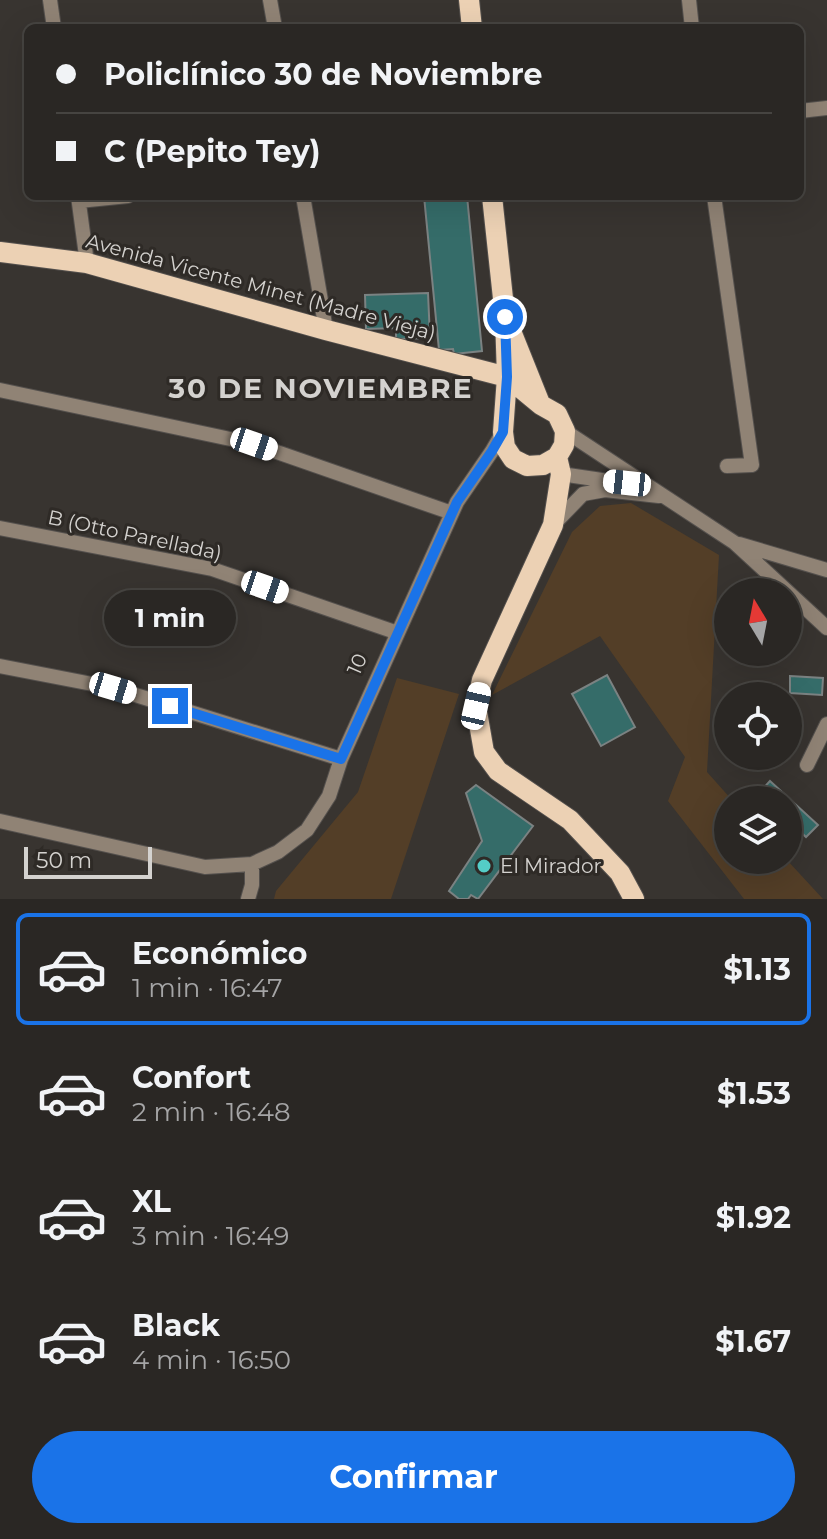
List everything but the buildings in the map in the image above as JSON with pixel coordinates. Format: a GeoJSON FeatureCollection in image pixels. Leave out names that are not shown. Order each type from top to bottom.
{"type":"FeatureCollection","features":[{"type":"Feature","properties":{"kind":"main road"},"geometry":{"type":"LineString","coordinates":[[469,0],[472,24]]}},
{"type":"Feature","properties":{"kind":"main road","name":"10"},"geometry":{"type":"LineString","coordinates":[[492,200],[505,317],[507,377],[503,432]]}},
{"type":"Feature","properties":{"kind":"main road","name":"Avenida Vicente Minet (Madre Vieja)"},"geometry":{"type":"LineString","coordinates":[[0,252],[87,263],[507,377]]}},
{"type":"Feature","properties":{"kind":"main road","name":"10"},"geometry":{"type":"LineString","coordinates":[[505,317],[541,405]]}},
{"type":"Feature","properties":{"kind":"main road"},"geometry":{"type":"LineString","coordinates":[[507,377],[541,405]]}},
{"type":"Feature","properties":{"kind":"main road","name":"10"},"geometry":{"type":"LineString","coordinates":[[503,432],[509,416],[524,406],[541,405],[557,414],[565,431]]}},
{"type":"Feature","properties":{"kind":"main road"},"geometry":{"type":"LineString","coordinates":[[565,431],[555,515],[482,680],[476,706],[484,752],[498,771],[570,820],[620,873],[634,899]]}},
{"type":"Feature","properties":{"kind":"main road"},"geometry":{"type":"LineString","coordinates":[[503,432],[505,447],[513,459],[527,466],[551,491],[555,515]]}},
{"type":"Feature","properties":{"kind":"main road"},"geometry":{"type":"LineString","coordinates":[[527,466],[559,466]]}},
{"type":"Feature","properties":{"kind":"street"},"geometry":{"type":"LineString","coordinates":[[50,0],[53,24]]}},
{"type":"Feature","properties":{"kind":"street"},"geometry":{"type":"LineString","coordinates":[[270,0],[274,24]]}},
{"type":"Feature","properties":{"kind":"street"},"geometry":{"type":"LineString","coordinates":[[689,0],[692,24]]}},
{"type":"Feature","properties":{"kind":"street"},"geometry":{"type":"LineString","coordinates":[[804,111],[827,108]]}},
{"type":"Feature","properties":{"kind":"street"},"geometry":{"type":"LineString","coordinates":[[79,200],[87,263]]}},
{"type":"Feature","properties":{"kind":"street"},"geometry":{"type":"LineString","coordinates":[[304,200],[326,330]]}},
{"type":"Feature","properties":{"kind":"street"},"geometry":{"type":"LineString","coordinates":[[715,200],[752,465],[727,466]]}},
{"type":"Feature","properties":{"kind":"street"},"geometry":{"type":"LineString","coordinates":[[0,390],[254,444],[452,513]]}},
{"type":"Feature","properties":{"kind":"street"},"geometry":{"type":"LineString","coordinates":[[565,431],[735,543],[827,628]]}},
{"type":"Feature","properties":{"kind":"street","name":"10"},"geometry":{"type":"LineString","coordinates":[[252,864],[278,852],[307,830],[329,796],[341,759],[457,502],[503,432]]}},
{"type":"Feature","properties":{"kind":"street"},"geometry":{"type":"LineString","coordinates":[[559,466],[646,485]]}},
{"type":"Feature","properties":{"kind":"street"},"geometry":{"type":"LineString","coordinates":[[555,515],[583,494],[605,490],[664,497]]}},
{"type":"Feature","properties":{"kind":"street","name":"B (Otto Parellada)"},"geometry":{"type":"LineString","coordinates":[[0,528],[212,569],[398,633]]}},
{"type":"Feature","properties":{"kind":"street"},"geometry":{"type":"LineString","coordinates":[[735,543],[827,570]]}},
{"type":"Feature","properties":{"kind":"street"},"geometry":{"type":"LineString","coordinates":[[0,666],[113,688],[341,759]]}},
{"type":"Feature","properties":{"kind":"street"},"geometry":{"type":"LineString","coordinates":[[807,765],[827,724]]}},
{"type":"Feature","properties":{"kind":"street"},"geometry":{"type":"LineString","coordinates":[[0,821],[205,867],[252,864],[248,899]]}},
{"type":"Feature","properties":{"kind":"shaded area"},"geometry":{"type":"Polygon","coordinates":[[[631,503],[719,555],[718,578],[714,578],[714,645],[707,772],[720,786],[714,786],[714,860],[668,801],[685,757],[600,636],[492,695],[572,532],[600,506],[631,503]]]}},
{"type":"Feature","properties":{"kind":"shaded area"},"geometry":{"type":"Polygon","coordinates":[[[397,678],[459,694],[391,899],[274,899],[276,891],[358,792],[397,678]]]}},
{"type":"Feature","properties":{"kind":"shaded area"},"geometry":{"type":"Polygon","coordinates":[[[725,874],[800,874],[823,899],[744,899],[725,874]]]}},
{"type":"Feature","properties":{"kind":"place","name":"El Mirador"},"geometry":{"type":"Point","coordinates":[484,866]}},
{"type":"Feature","properties":{"kind":"district","name":"30 DE NOVIEMBRE"},"geometry":{"type":"Point","coordinates":[321,388]}},
{"type":"Feature","properties":{"kind":"route"},"geometry":{"type":"LineString","coordinates":[[170,706],[341,759],[457,502],[503,432],[507,377],[505,317]]}}]}
